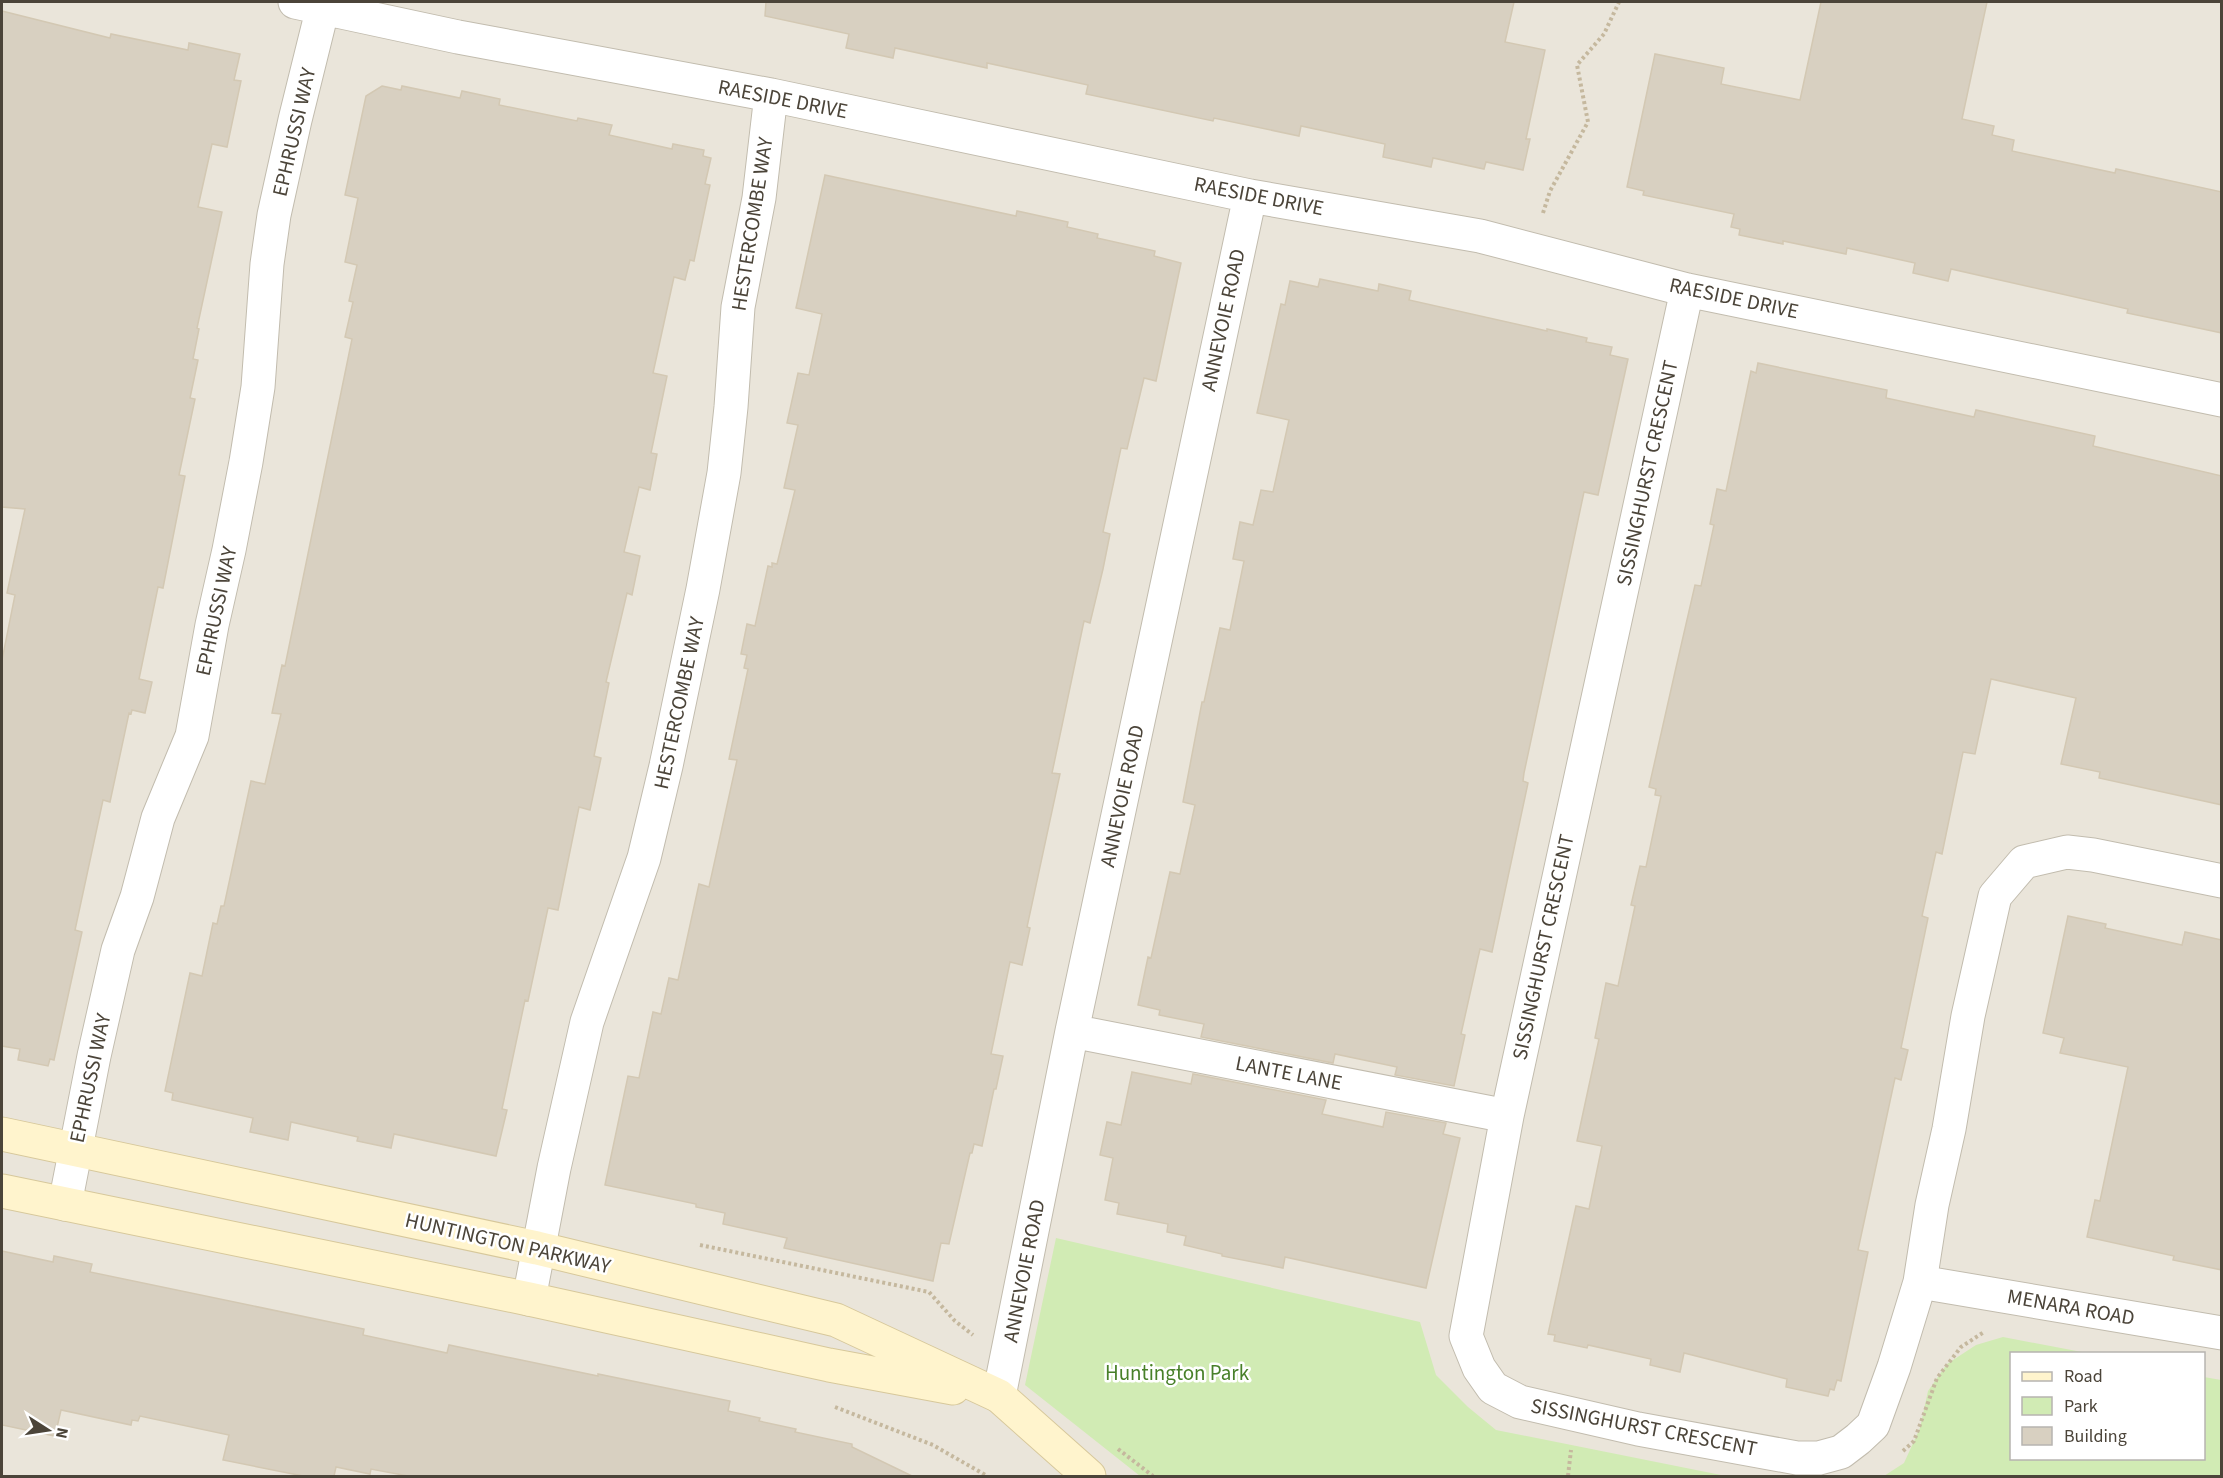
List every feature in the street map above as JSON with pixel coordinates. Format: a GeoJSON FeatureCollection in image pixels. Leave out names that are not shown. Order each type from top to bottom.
{"type":"FeatureCollection","features":[{"type":"Feature","properties":{"kind":"street","name":"RAESIDE DRIVE"},"geometry":{"type":"LineString","coordinates":[[309,4],[458,37],[771,96],[1250,196],[1480,236],[1687,290],[2222,400]]}},
{"type":"Feature","properties":{"kind":"street","name":"EPHRUSSI WAY"},"geometry":{"type":"LineString","coordinates":[[65,1204],[94,1056],[118,950],[137,897],[158,818],[192,736],[212,625],[242,484],[256,398],[267,264],[274,215],[295,120],[309,4]]}},
{"type":"Feature","properties":{"kind":"street","name":"HESTERCOMBE WAY"},"geometry":{"type":"LineString","coordinates":[[529,1299],[537,1248],[587,1023],[644,858],[703,589],[724,473],[738,307],[759,198],[771,96]]}},
{"type":"Feature","properties":{"kind":"street","name":"ANNEVOIE ROAD"},"geometry":{"type":"LineString","coordinates":[[999,1396],[1072,1031],[1250,196]]}},
{"type":"Feature","properties":{"kind":"street","name":"SISSINGHURST CRESCENT"},"geometry":{"type":"LineString","coordinates":[[1687,290],[1507,1116],[1466,1336],[1479,1368],[1493,1388],[1520,1402],[1638,1429],[1797,1458],[1819,1458],[1841,1452],[1873,1425],[1894,1367],[1920,1281],[1968,1016],[1995,896],[2024,862],[2067,852],[2093,855],[2222,881]]}},
{"type":"Feature","properties":{"kind":"street","name":"LANTE LANE"},"geometry":{"type":"LineString","coordinates":[[1072,1031],[1507,1116]]}},
{"type":"Feature","properties":{"kind":"street","name":"HUNTINGTON PARKWAY"},"geometry":{"type":"LineString","coordinates":[[2,1134],[537,1248],[836,1320],[999,1396],[1089,1476]]}},
{"type":"Feature","properties":{"kind":"street"},"geometry":{"type":"LineString","coordinates":[[2,1191],[529,1299],[829,1365],[999,1396]]}},
{"type":"Feature","properties":{"kind":"street","name":"MENARA ROAD"},"geometry":{"type":"LineString","coordinates":[[1920,1281],[2222,1333]]}},
{"type":"Feature","properties":{"kind":"path"},"geometry":{"type":"LineString","coordinates":[[1530,249],[1550,191],[1588,122],[1577,65],[1604,34],[1618,2]]}},
{"type":"Feature","properties":{"kind":"path"},"geometry":{"type":"LineString","coordinates":[[1896,1456],[1914,1441],[1937,1378],[1961,1347],[1988,1330]]}},
{"type":"Feature","properties":{"kind":"path"},"geometry":{"type":"LineString","coordinates":[[830,1405],[933,1444],[987,1476]]}},
{"type":"Feature","properties":{"kind":"path"},"geometry":{"type":"LineString","coordinates":[[1568,1476],[1568,1474],[1575,1476]]}},
{"type":"Feature","properties":{"kind":"shaded area"},"geometry":{"type":"Polygon","coordinates":[[[2,2],[2221,2],[2221,1476],[2,1476],[2,2]]]}},
{"type":"Feature","properties":{"kind":"green space","name":"Huntington Park"},"geometry":{"type":"Polygon","coordinates":[[[1056,1238],[1420,1322],[1436,1375],[1468,1407],[1496,1430],[1726,1476],[1140,1476],[1025,1385],[1056,1238]]]}},
{"type":"Feature","properties":{"kind":"green space"},"geometry":{"type":"Polygon","coordinates":[[[2003,1337],[2082,1352],[2010,1352],[2010,1460],[2205,1460],[2205,1377],[2221,1380],[2221,1476],[1884,1476],[1904,1463],[1920,1428],[1928,1391],[1947,1364],[1976,1345],[2003,1337]]]}},
{"type":"Feature","properties":{"kind":"building"},"geometry":{"type":"Polygon","coordinates":[[[766,2],[1514,2],[1505,42],[1545,50],[1526,139],[1530,139],[1523,170],[1486,162],[1484,169],[1433,158],[1431,167],[1383,157],[1385,144],[1301,126],[1299,136],[1214,118],[1213,121],[1086,94],[1088,85],[987,63],[987,68],[895,48],[893,58],[846,48],[849,34],[765,16],[766,2]]]}},
{"type":"Feature","properties":{"kind":"building"},"geometry":{"type":"Polygon","coordinates":[[[1821,2],[1987,2],[1962,119],[1994,126],[1992,135],[2014,140],[2012,151],[2115,173],[2116,169],[2222,192],[2222,333],[2127,313],[2128,309],[1951,269],[1948,281],[1913,273],[1915,263],[1847,248],[1846,254],[1739,235],[1740,229],[1731,227],[1734,214],[1643,195],[1644,191],[1627,187],[1655,54],[1724,68],[1721,84],[1800,100],[1821,2]]]}},
{"type":"Feature","properties":{"kind":"building"},"geometry":{"type":"Polygon","coordinates":[[[2,11],[110,38],[111,34],[188,50],[189,43],[240,54],[234,80],[241,81],[227,147],[212,144],[198,207],[222,212],[197,328],[199,329],[193,359],[198,360],[190,398],[195,399],[179,475],[185,476],[163,588],[158,587],[139,679],[152,682],[145,713],[132,710],[131,714],[129,713],[110,802],[103,800],[75,930],[82,932],[54,1060],[50,1059],[48,1066],[18,1060],[20,1049],[2,1046],[2,660],[15,595],[7,593],[25,509],[2,507],[2,11]]]}},
{"type":"Feature","properties":{"kind":"building"},"geometry":{"type":"Polygon","coordinates":[[[382,86],[401,90],[402,86],[460,98],[462,91],[500,99],[499,105],[577,121],[578,118],[612,125],[609,135],[672,149],[673,144],[704,150],[703,156],[711,158],[705,184],[710,185],[694,261],[690,260],[685,280],[674,277],[653,373],[667,376],[651,453],[657,454],[650,490],[639,487],[624,552],[640,556],[632,595],[627,593],[606,682],[609,683],[594,756],[601,758],[590,810],[579,807],[558,910],[548,908],[528,1001],[525,1000],[502,1109],[507,1110],[496,1156],[394,1134],[391,1148],[357,1141],[358,1137],[291,1122],[288,1140],[250,1132],[253,1118],[172,1100],[173,1093],[165,1091],[190,973],[202,976],[213,923],[217,924],[221,906],[224,906],[251,781],[265,784],[281,714],[272,713],[282,665],[285,666],[352,339],[345,337],[353,302],[349,301],[357,265],[345,262],[358,198],[345,195],[366,96],[382,86]]]}},
{"type":"Feature","properties":{"kind":"building"},"geometry":{"type":"Polygon","coordinates":[[[825,175],[1016,216],[1017,211],[1068,222],[1067,227],[1098,234],[1097,238],[1155,251],[1154,256],[1181,263],[1156,381],[1144,378],[1127,449],[1121,448],[1103,532],[1110,534],[1103,569],[1090,623],[1084,621],[1052,773],[1060,774],[1027,927],[1030,928],[1022,965],[1010,962],[991,1054],[1003,1056],[996,1089],[994,1089],[982,1146],[974,1144],[972,1153],[970,1153],[949,1244],[941,1243],[933,1281],[784,1248],[787,1238],[723,1224],[725,1213],[696,1207],[696,1204],[605,1185],[628,1076],[639,1078],[653,1012],[661,1014],[669,978],[678,980],[699,884],[709,887],[737,760],[729,759],[748,669],[744,668],[747,655],[741,654],[747,624],[755,626],[768,566],[772,567],[772,563],[777,564],[795,490],[784,488],[798,425],[787,423],[798,373],[809,375],[822,314],[796,308],[825,175]]]}},
{"type":"Feature","properties":{"kind":"building"},"geometry":{"type":"Polygon","coordinates":[[[1320,279],[1378,291],[1379,284],[1411,291],[1409,300],[1587,338],[1586,342],[1612,347],[1610,355],[1628,359],[1598,495],[1584,492],[1524,773],[1523,781],[1528,783],[1492,952],[1480,949],[1461,1034],[1465,1035],[1454,1086],[1395,1075],[1397,1067],[1335,1054],[1333,1063],[1201,1037],[1204,1024],[1159,1015],[1160,1010],[1138,1005],[1170,872],[1180,874],[1195,805],[1183,802],[1202,702],[1204,702],[1220,628],[1230,630],[1244,561],[1233,559],[1240,522],[1253,525],[1261,490],[1273,492],[1289,420],[1257,413],[1281,304],[1285,305],[1290,281],[1318,287],[1320,279]]]}},
{"type":"Feature","properties":{"kind":"building"},"geometry":{"type":"Polygon","coordinates":[[[1758,363],[1887,390],[1886,398],[1974,417],[1976,410],[2095,436],[2093,446],[2222,476],[2222,805],[2099,778],[2100,772],[2061,764],[2076,698],[1991,679],[1975,754],[1963,752],[1942,854],[1936,852],[1922,916],[1928,918],[1901,1048],[1908,1050],[1901,1080],[1895,1078],[1858,1250],[1868,1252],[1841,1381],[1837,1380],[1834,1390],[1830,1389],[1828,1396],[1786,1387],[1787,1379],[1684,1353],[1680,1372],[1650,1365],[1651,1359],[1588,1345],[1587,1348],[1554,1341],[1555,1335],[1548,1334],[1576,1206],[1589,1209],[1602,1146],[1577,1141],[1599,1039],[1595,1038],[1606,983],[1618,986],[1635,906],[1631,905],[1640,866],[1646,867],[1661,796],[1655,795],[1656,789],[1649,787],[1695,585],[1701,586],[1714,525],[1710,524],[1717,489],[1726,491],[1751,371],[1756,373],[1758,363]]]}},
{"type":"Feature","properties":{"kind":"building"},"geometry":{"type":"Polygon","coordinates":[[[2068,916],[2106,924],[2105,928],[2182,945],[2185,932],[2222,940],[2222,1270],[2173,1260],[2174,1256],[2087,1237],[2095,1200],[2100,1201],[2128,1067],[2060,1053],[2064,1038],[2043,1033],[2068,916]]]}},
{"type":"Feature","properties":{"kind":"building"},"geometry":{"type":"Polygon","coordinates":[[[1132,1072],[1191,1084],[1193,1074],[1326,1100],[1322,1114],[1383,1127],[1386,1112],[1446,1123],[1443,1134],[1460,1138],[1426,1288],[1285,1257],[1283,1268],[1222,1256],[1222,1254],[1184,1245],[1186,1236],[1167,1232],[1168,1224],[1117,1214],[1119,1203],[1105,1200],[1113,1158],[1100,1155],[1107,1122],[1121,1125],[1132,1072]]]}},
{"type":"Feature","properties":{"kind":"building"},"geometry":{"type":"Polygon","coordinates":[[[2,1251],[53,1262],[54,1256],[92,1264],[90,1272],[364,1329],[363,1335],[447,1353],[449,1345],[730,1401],[728,1411],[796,1429],[795,1432],[852,1444],[852,1447],[912,1476],[408,1476],[371,1469],[370,1474],[336,1467],[334,1476],[303,1476],[223,1460],[229,1435],[140,1416],[138,1421],[132,1420],[131,1425],[61,1410],[55,1436],[2,1425],[2,1251]]]}}]}
